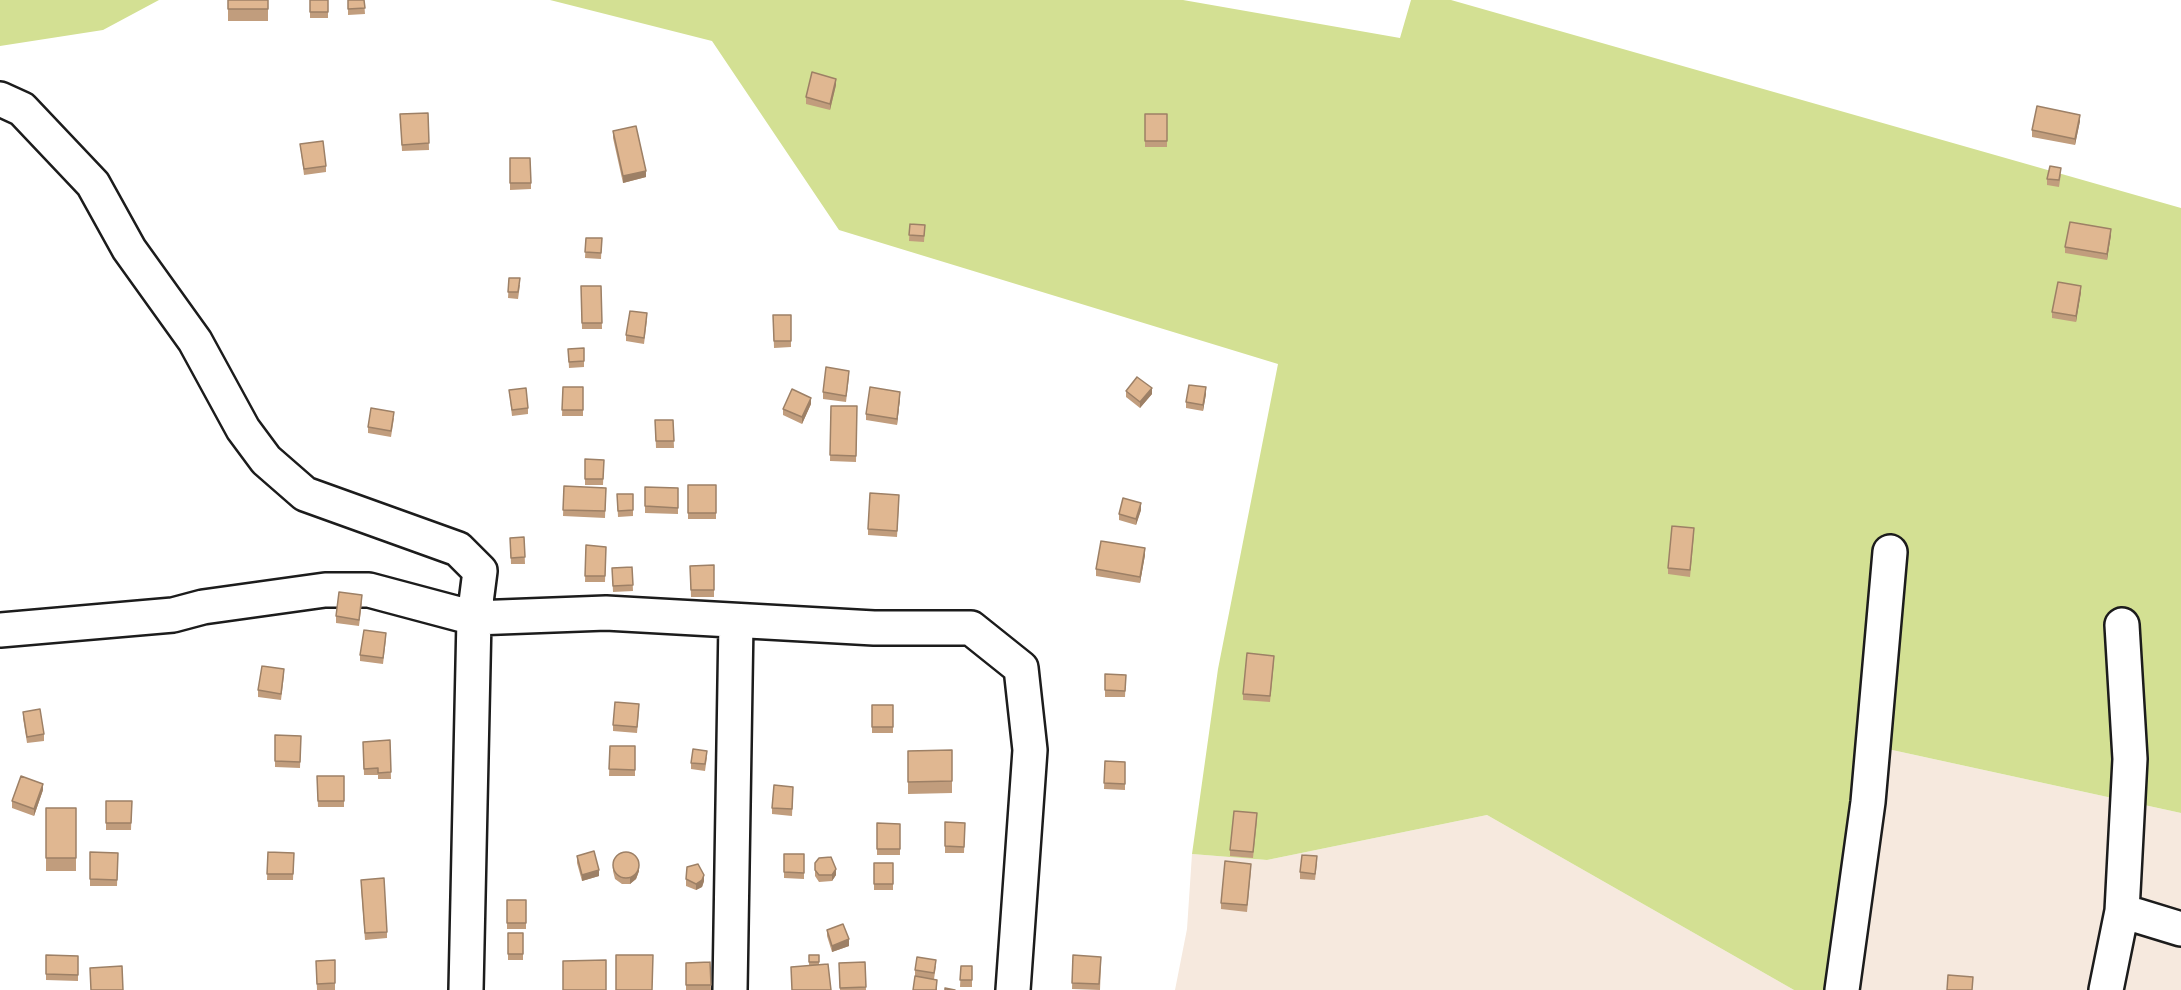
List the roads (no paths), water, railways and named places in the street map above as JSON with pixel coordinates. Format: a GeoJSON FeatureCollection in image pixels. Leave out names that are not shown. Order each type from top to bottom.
{"type":"FeatureCollection","features":[{"type":"Feature","properties":{"kind":"street"},"geometry":{"type":"LineString","coordinates":[[0,99],[22,109],[93,184],[129,249],[195,341],[243,429],[266,460],[305,494],[458,549],[480,570],[474,618],[466,990]]}},
{"type":"Feature","properties":{"kind":"street"},"geometry":{"type":"LineString","coordinates":[[1842,990],[1868,802],[1890,552]]}},
{"type":"Feature","properties":{"kind":"street"},"geometry":{"type":"LineString","coordinates":[[0,630],[173,615],[203,607],[324,590],[369,590],[474,618],[606,613],[874,628],[971,628],[1021,668],[1030,750],[1013,990]]}},
{"type":"Feature","properties":{"kind":"street"},"geometry":{"type":"LineString","coordinates":[[730,990],[736,621]]}},
{"type":"Feature","properties":{"kind":"street"},"geometry":{"type":"LineString","coordinates":[[2106,990],[2122,910],[2130,759],[2122,625]]}},
{"type":"Feature","properties":{"kind":"street"},"geometry":{"type":"LineString","coordinates":[[2122,910],[2181,929]]}}]}
